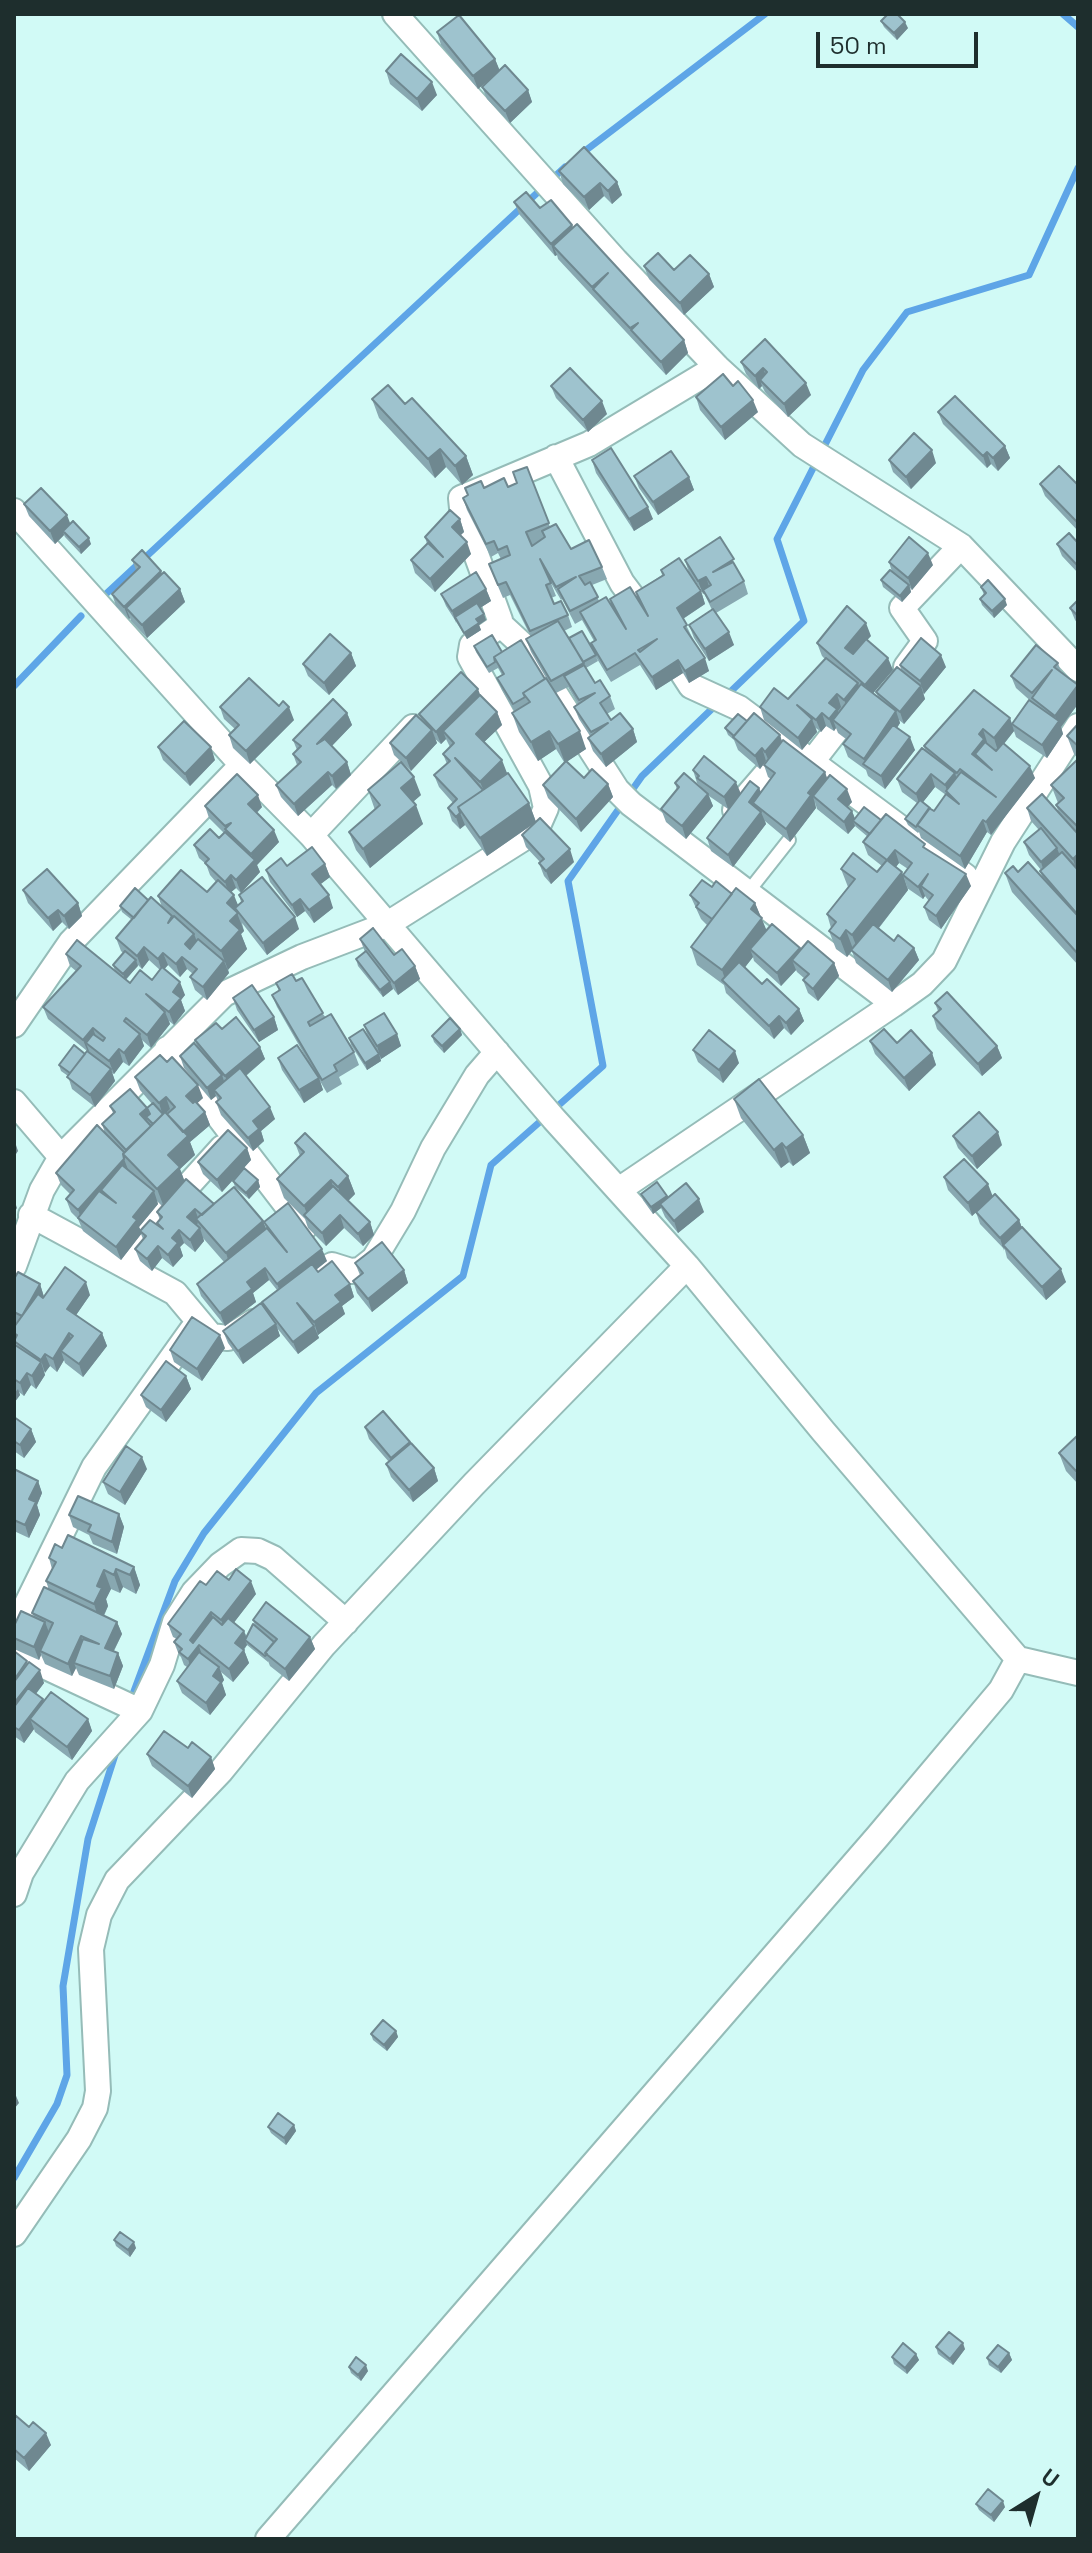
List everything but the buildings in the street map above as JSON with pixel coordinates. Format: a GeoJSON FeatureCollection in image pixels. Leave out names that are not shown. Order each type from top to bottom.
{"type":"FeatureCollection","features":[{"type":"Feature","properties":{"kind":"street"},"geometry":{"type":"LineString","coordinates":[[395,14],[616,261],[717,367],[802,445],[961,546],[1078,669]]}},
{"type":"Feature","properties":{"kind":"street"},"geometry":{"type":"LineString","coordinates":[[717,367],[629,422],[461,498],[463,518],[500,624],[526,648],[624,797],[894,1004]]}},
{"type":"Feature","properties":{"kind":"street"},"geometry":{"type":"LineString","coordinates":[[556,457],[623,585],[690,685],[726,700],[811,763],[830,785],[979,885]]}},
{"type":"Feature","properties":{"kind":"street"},"geometry":{"type":"LineString","coordinates":[[14,511],[242,765],[311,835],[554,1119],[687,1266],[1018,1659],[1078,1673]]}},
{"type":"Feature","properties":{"kind":"street"},"geometry":{"type":"LineString","coordinates":[[811,763],[862,697],[883,692],[925,644],[902,608],[961,546]]}},
{"type":"Feature","properties":{"kind":"street"},"geometry":{"type":"LineString","coordinates":[[14,1266],[31,1215],[61,1157],[167,1049],[235,987],[386,925],[524,838],[542,820],[546,808],[541,786],[470,657],[472,645],[500,624]]}},
{"type":"Feature","properties":{"kind":"street"},"geometry":{"type":"LineString","coordinates":[[452,687],[474,666]]}},
{"type":"Feature","properties":{"kind":"street"},"geometry":{"type":"LineString","coordinates":[[311,835],[430,708]]}},
{"type":"Feature","properties":{"kind":"street"},"geometry":{"type":"LineString","coordinates":[[620,1189],[922,984],[944,961],[979,885],[1078,726]]}},
{"type":"Feature","properties":{"kind":"street"},"geometry":{"type":"LineString","coordinates":[[697,854],[789,747]]}},
{"type":"Feature","properties":{"kind":"street"},"geometry":{"type":"LineString","coordinates":[[14,1025],[71,942],[242,765]]}},
{"type":"Feature","properties":{"kind":"street"},"geometry":{"type":"LineString","coordinates":[[167,1049],[332,1265],[351,1271],[360,1270],[384,1246],[433,1148],[477,1075],[497,1052]]}},
{"type":"Feature","properties":{"kind":"street"},"geometry":{"type":"LineString","coordinates":[[14,1102],[61,1157]]}},
{"type":"Feature","properties":{"kind":"street"},"geometry":{"type":"LineString","coordinates":[[124,1265],[145,1233],[234,1135]]}},
{"type":"Feature","properties":{"kind":"street"},"geometry":{"type":"LineString","coordinates":[[31,1215],[175,1293],[211,1336],[223,1340],[271,1308]]}},
{"type":"Feature","properties":{"kind":"street"},"geometry":{"type":"LineString","coordinates":[[292,1292],[332,1265]]}},
{"type":"Feature","properties":{"kind":"street"},"geometry":{"type":"LineString","coordinates":[[14,2234],[79,2139],[95,2108],[98,2091],[91,1949],[99,1915],[117,1880],[221,1771],[346,1622],[474,1484],[687,1266]]}},
{"type":"Feature","properties":{"kind":"street"},"geometry":{"type":"LineString","coordinates":[[14,1630],[94,1467],[198,1321]]}},
{"type":"Feature","properties":{"kind":"street"},"geometry":{"type":"LineString","coordinates":[[14,1894],[21,1873],[77,1781],[140,1711],[162,1665],[175,1622],[211,1574],[241,1550],[258,1551],[273,1558],[346,1622]]}},
{"type":"Feature","properties":{"kind":"street"},"geometry":{"type":"LineString","coordinates":[[14,1652],[140,1711]]}},
{"type":"Feature","properties":{"kind":"street"},"geometry":{"type":"LineString","coordinates":[[268,2539],[878,1836],[1001,1690],[1018,1659]]}},
{"type":"Feature","properties":{"kind":"lane"},"geometry":{"type":"LineString","coordinates":[[748,892],[789,840]]}},
{"type":"Feature","properties":{"kind":"waterway"},"geometry":{"type":"LineString","coordinates":[[581,154],[765,14]]}},
{"type":"Feature","properties":{"kind":"waterway"},"geometry":{"type":"LineString","coordinates":[[1063,14],[1078,27]]}},
{"type":"Feature","properties":{"kind":"waterway"},"geometry":{"type":"LineString","coordinates":[[107,593],[565,167]]}},
{"type":"Feature","properties":{"kind":"waterway"},"geometry":{"type":"LineString","coordinates":[[726,696],[804,621],[777,539],[863,370],[907,312],[1029,275],[1078,168]]}},
{"type":"Feature","properties":{"kind":"waterway"},"geometry":{"type":"LineString","coordinates":[[14,686],[81,616]]}},
{"type":"Feature","properties":{"kind":"waterway"},"geometry":{"type":"LineString","coordinates":[[130,1702],[175,1581],[204,1533],[316,1393],[463,1276],[491,1165],[603,1066],[568,881],[642,776],[717,704]]}},
{"type":"Feature","properties":{"kind":"waterway"},"geometry":{"type":"LineString","coordinates":[[14,2178],[57,2104],[67,2075],[63,1986],[88,1839],[116,1752]]}}]}
